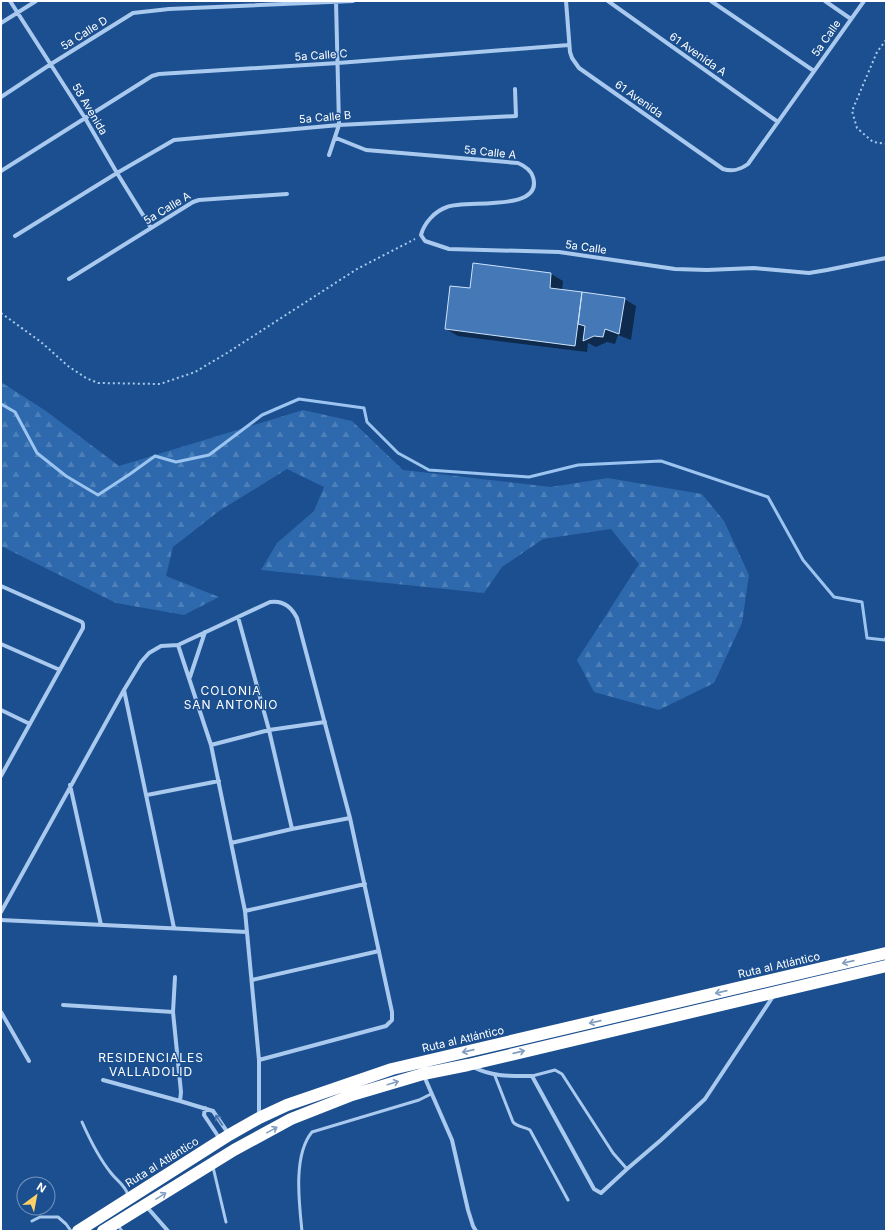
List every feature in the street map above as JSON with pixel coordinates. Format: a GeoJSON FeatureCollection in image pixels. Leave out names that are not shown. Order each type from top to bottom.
{"type":"FeatureCollection","features":[{"type":"Feature","properties":{"kind":"highway","name":"Ruta al Atlántico"},"geometry":{"type":"LineString","coordinates":[[78,1231],[225,1138],[259,1118],[287,1105],[392,1069],[886,953]]}},
{"type":"Feature","properties":{"kind":"highway"},"geometry":{"type":"LineString","coordinates":[[104,1231],[119,1227],[146,1206],[234,1150],[291,1119],[352,1095],[423,1074],[468,1065],[886,966]]}},
{"type":"Feature","properties":{"kind":"street","name":"58 Avenida"},"geometry":{"type":"LineString","coordinates":[[10,1],[85,118],[151,228]]}},
{"type":"Feature","properties":{"kind":"street"},"geometry":{"type":"LineString","coordinates":[[1,23],[36,1]]}},
{"type":"Feature","properties":{"kind":"street","name":"5a Calle D"},"geometry":{"type":"LineString","coordinates":[[1,97],[133,13],[169,9],[353,1]]}},
{"type":"Feature","properties":{"kind":"street","name":"61 Avenida"},"geometry":{"type":"LineString","coordinates":[[566,1],[569,45],[572,58],[579,68],[723,169],[735,171],[748,164]]}},
{"type":"Feature","properties":{"kind":"street","name":"61 Avenida A"},"geometry":{"type":"LineString","coordinates":[[608,1],[778,122]]}},
{"type":"Feature","properties":{"kind":"street"},"geometry":{"type":"LineString","coordinates":[[711,1],[814,71]]}},
{"type":"Feature","properties":{"kind":"street"},"geometry":{"type":"LineString","coordinates":[[825,1],[851,19]]}},
{"type":"Feature","properties":{"kind":"street","name":"5a Calle"},"geometry":{"type":"LineString","coordinates":[[748,164],[864,1]]}},
{"type":"Feature","properties":{"kind":"street"},"geometry":{"type":"LineString","coordinates":[[329,155],[336,138],[339,125],[336,2]]}},
{"type":"Feature","properties":{"kind":"street","name":"5a Calle C"},"geometry":{"type":"LineString","coordinates":[[1,171],[152,76],[159,74],[338,63],[569,45]]}},
{"type":"Feature","properties":{"kind":"street","name":"5a Calle B"},"geometry":{"type":"LineString","coordinates":[[15,236],[117,173],[174,140],[339,125],[516,116],[515,89]]}},
{"type":"Feature","properties":{"kind":"street","name":"5a Calle A"},"geometry":{"type":"LineString","coordinates":[[336,138],[366,150],[518,163],[529,170],[532,175],[534,186],[529,195],[524,199],[500,203],[461,204],[447,206],[437,212],[423,228],[421,235]]}},
{"type":"Feature","properties":{"kind":"street","name":"5a Calle A"},"geometry":{"type":"LineString","coordinates":[[69,279],[193,202],[199,200],[287,194]]}},
{"type":"Feature","properties":{"kind":"street","name":"5a Calle"},"geometry":{"type":"LineString","coordinates":[[421,235],[425,241],[450,248],[559,252],[675,269],[707,270],[754,268],[810,273],[886,258]]}},
{"type":"Feature","properties":{"kind":"street"},"geometry":{"type":"LineString","coordinates":[[1,586],[82,622],[83,628],[1,776]]}},
{"type":"Feature","properties":{"kind":"street"},"geometry":{"type":"LineString","coordinates":[[1,912],[124,690],[141,662],[149,653],[161,646],[178,644],[270,602],[278,600],[282,602],[293,611],[297,618],[325,722],[350,818],[365,884],[392,1012],[392,1020],[386,1026],[259,1060]]}},
{"type":"Feature","properties":{"kind":"street"},"geometry":{"type":"LineString","coordinates":[[238,617],[269,730],[292,829]]}},
{"type":"Feature","properties":{"kind":"street"},"geometry":{"type":"LineString","coordinates":[[190,677],[205,632]]}},
{"type":"Feature","properties":{"kind":"street"},"geometry":{"type":"LineString","coordinates":[[1,644],[60,670]]}},
{"type":"Feature","properties":{"kind":"street"},"geometry":{"type":"LineString","coordinates":[[178,644],[211,745],[245,911],[259,1060],[259,1118]]}},
{"type":"Feature","properties":{"kind":"street"},"geometry":{"type":"LineString","coordinates":[[124,690],[174,928]]}},
{"type":"Feature","properties":{"kind":"street"},"geometry":{"type":"LineString","coordinates":[[1,710],[30,724]]}},
{"type":"Feature","properties":{"kind":"street"},"geometry":{"type":"LineString","coordinates":[[211,745],[269,730],[325,722]]}},
{"type":"Feature","properties":{"kind":"street"},"geometry":{"type":"LineString","coordinates":[[147,794],[219,781]]}},
{"type":"Feature","properties":{"kind":"street"},"geometry":{"type":"LineString","coordinates":[[70,785],[101,925]]}},
{"type":"Feature","properties":{"kind":"street"},"geometry":{"type":"LineString","coordinates":[[231,843],[350,818]]}},
{"type":"Feature","properties":{"kind":"street"},"geometry":{"type":"LineString","coordinates":[[245,911],[365,884]]}},
{"type":"Feature","properties":{"kind":"street"},"geometry":{"type":"LineString","coordinates":[[1,920],[247,932]]}},
{"type":"Feature","properties":{"kind":"street"},"geometry":{"type":"LineString","coordinates":[[252,980],[379,951]]}},
{"type":"Feature","properties":{"kind":"street"},"geometry":{"type":"LineString","coordinates":[[175,977],[173,1012],[181,1092],[180,1101]]}},
{"type":"Feature","properties":{"kind":"street"},"geometry":{"type":"LineString","coordinates":[[468,1065],[495,1076],[532,1076],[594,1189],[601,1193],[604,1192],[627,1169],[706,1099],[776,992]]}},
{"type":"Feature","properties":{"kind":"street"},"geometry":{"type":"LineString","coordinates":[[63,1006],[173,1012]]}},
{"type":"Feature","properties":{"kind":"street"},"geometry":{"type":"LineString","coordinates":[[1,1012],[29,1061]]}},
{"type":"Feature","properties":{"kind":"street"},"geometry":{"type":"LineString","coordinates":[[423,1074],[452,1140],[468,1210],[476,1231]]}},
{"type":"Feature","properties":{"kind":"street"},"geometry":{"type":"LineString","coordinates":[[103,1080],[213,1111],[225,1138]]}},
{"type":"Feature","properties":{"kind":"street"},"geometry":{"type":"LineString","coordinates":[[205,1108],[204,1115],[225,1138]]}},
{"type":"Feature","properties":{"kind":"street"},"geometry":{"type":"LineString","coordinates":[[146,1206],[168,1231]]}},
{"type":"Feature","properties":{"kind":"lane"},"geometry":{"type":"LineString","coordinates":[[532,1076],[555,1070],[562,1074],[613,1153],[627,1169]]}},
{"type":"Feature","properties":{"kind":"lane"},"geometry":{"type":"LineString","coordinates":[[495,1076],[513,1122],[530,1130],[568,1200]]}},
{"type":"Feature","properties":{"kind":"lane"},"geometry":{"type":"LineString","coordinates":[[302,1231],[298,1190],[302,1155],[308,1137],[312,1132],[419,1100],[431,1094]]}},
{"type":"Feature","properties":{"kind":"lane"},"geometry":{"type":"LineString","coordinates":[[82,1122],[94,1149],[111,1173],[126,1189],[129,1198]]}},
{"type":"Feature","properties":{"kind":"lane"},"geometry":{"type":"LineString","coordinates":[[212,1164],[226,1222]]}},
{"type":"Feature","properties":{"kind":"lane"},"geometry":{"type":"LineString","coordinates":[[32,1221],[40,1217],[58,1217],[71,1231]]}},
{"type":"Feature","properties":{"kind":"path"},"geometry":{"type":"LineString","coordinates":[[886,40],[877,52],[852,111],[857,128],[873,142],[886,144]]}},
{"type":"Feature","properties":{"kind":"path"},"geometry":{"type":"LineString","coordinates":[[1,313],[41,342],[68,366],[86,378],[98,383],[160,384],[195,372],[357,269],[421,235]]}},
{"type":"Feature","properties":{"kind":"green space"},"geometry":{"type":"Polygon","coordinates":[[[1,382],[46,411],[119,466],[303,410],[352,421],[403,470],[551,487],[608,478],[702,494],[724,521],[749,575],[742,623],[714,683],[659,710],[594,692],[577,660],[639,564],[611,529],[543,539],[502,567],[484,593],[261,570],[277,543],[314,511],[324,487],[287,469],[219,511],[173,547],[166,576],[219,597],[184,615],[116,603],[1,546],[1,382]]]}},
{"type":"Feature","properties":{"kind":"building"},"geometry":{"type":"Polygon","coordinates":[[[473,263],[551,273],[550,288],[582,292],[575,346],[445,329],[450,286],[470,288],[473,263]]]}},
{"type":"Feature","properties":{"kind":"building"},"geometry":{"type":"Polygon","coordinates":[[[582,292],[625,298],[619,334],[605,329],[603,337],[594,336],[583,341],[585,326],[578,324],[582,292]]]}},
{"type":"Feature","properties":{"kind":"waterway"},"geometry":{"type":"LineString","coordinates":[[1,404],[15,412],[37,453],[66,476],[98,495],[155,456],[176,462],[209,455],[262,415],[299,399],[364,408],[367,422],[398,453],[429,470],[529,477],[578,465],[661,461],[768,497],[803,560],[834,597],[862,602],[867,638],[885,640],[886,638]]}},
{"type":"Feature","properties":{"kind":"district","name":"COLONIA SAN ANTONIO"},"geometry":{"type":"Point","coordinates":[231,698]}},
{"type":"Feature","properties":{"kind":"district","name":"RESIDENCIALES VALLADOLID"},"geometry":{"type":"Point","coordinates":[151,1065]}}]}
